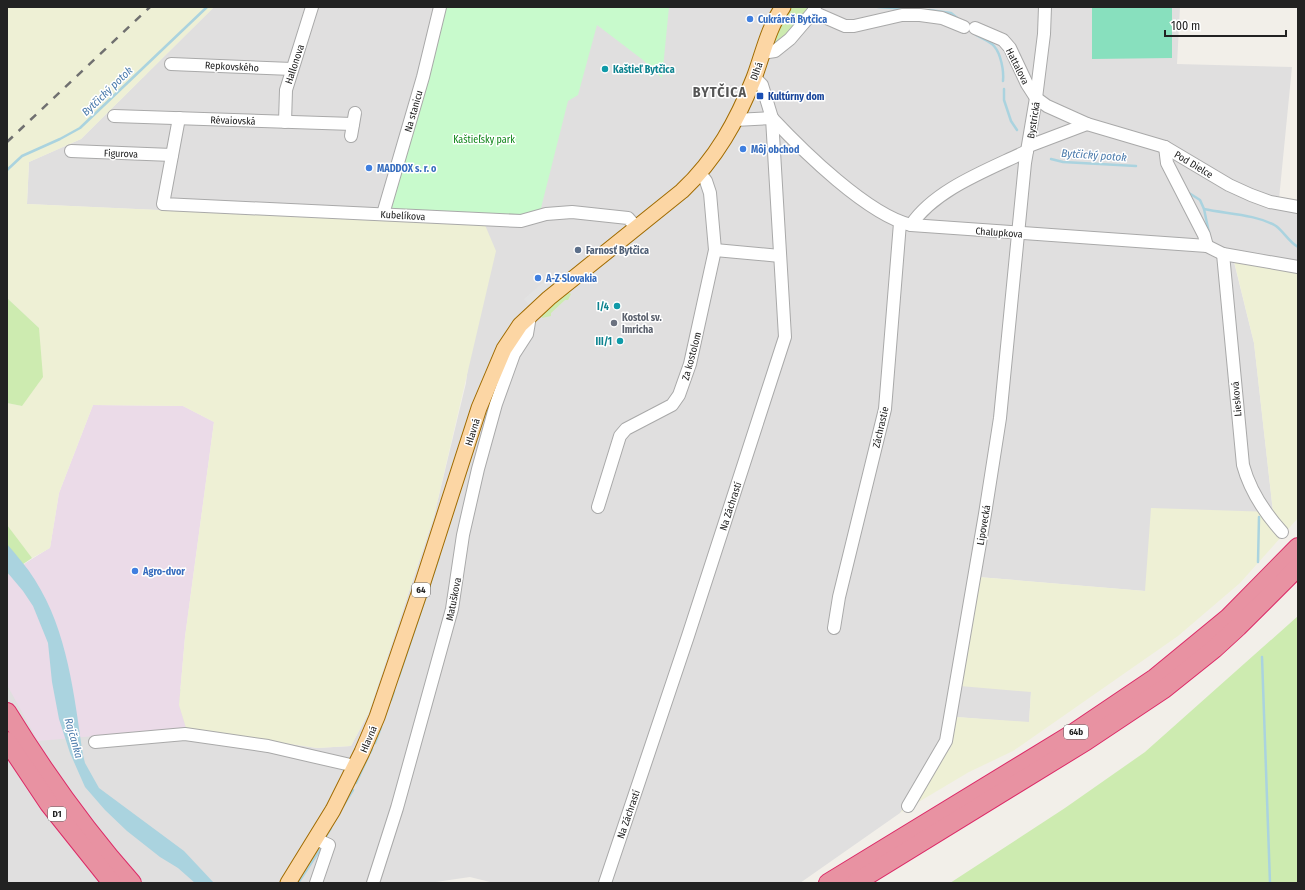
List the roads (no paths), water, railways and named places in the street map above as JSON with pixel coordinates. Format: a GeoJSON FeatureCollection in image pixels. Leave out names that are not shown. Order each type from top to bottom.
{"type":"FeatureCollection","features":[{"type":"Feature","properties":{"kind":"highway","name":"64b"},"geometry":{"type":"LineString","coordinates":[[828,883],[1072,734],[1155,678],[1228,618],[1298,547]]}},
{"type":"Feature","properties":{"kind":"highway","name":"64b"},"geometry":{"type":"LineString","coordinates":[[855,883],[1086,741],[1164,689],[1228,636],[1265,602],[1298,567]]}},
{"type":"Feature","properties":{"kind":"highway","name":"D1"},"geometry":{"type":"LineString","coordinates":[[7,712],[33,754],[65,799],[132,883]]}},
{"type":"Feature","properties":{"kind":"highway","name":"D1"},"geometry":{"type":"LineString","coordinates":[[7,741],[49,804],[112,883]]}},
{"type":"Feature","properties":{"kind":"main road","name":"Dlhá"},"geometry":{"type":"LineString","coordinates":[[700,173],[723,142],[735,120],[754,77],[771,30],[783,7]]}},
{"type":"Feature","properties":{"kind":"main road","name":"Hlavná"},"geometry":{"type":"LineString","coordinates":[[288,883],[333,810],[355,766],[389,684],[490,381],[509,340],[530,316],[573,278],[682,191],[700,173]]}},
{"type":"Feature","properties":{"kind":"street","name":"Hallonova"},"geometry":{"type":"LineString","coordinates":[[285,122],[286,90],[312,7]]}},
{"type":"Feature","properties":{"kind":"street","name":"Na stanicu"},"geometry":{"type":"LineString","coordinates":[[383,214],[423,77],[440,7]]}},
{"type":"Feature","properties":{"kind":"street","name":"Bystrická"},"geometry":{"type":"LineString","coordinates":[[1018,233],[1044,34],[1045,7]]}},
{"type":"Feature","properties":{"kind":"street","name":"Hattalova"},"geometry":{"type":"LineString","coordinates":[[762,53],[775,52],[790,39],[814,9],[845,26],[854,26],[902,15],[920,15],[942,18],[1003,40],[1010,48],[1027,84],[1036,98]]}},
{"type":"Feature","properties":{"kind":"street","name":"Repkovského"},"geometry":{"type":"LineString","coordinates":[[177,67],[292,69]]}},
{"type":"Feature","properties":{"kind":"street"},"geometry":{"type":"LineString","coordinates":[[735,120],[772,118],[762,85],[754,77]]}},
{"type":"Feature","properties":{"kind":"street","name":"Pod Dielce"},"geometry":{"type":"LineString","coordinates":[[1036,98],[1047,106],[1087,124],[1165,147],[1229,185],[1251,195],[1270,202],[1298,207]]}},
{"type":"Feature","properties":{"kind":"street","name":"Révaiovská"},"geometry":{"type":"LineString","coordinates":[[114,116],[353,124]]}},
{"type":"Feature","properties":{"kind":"street"},"geometry":{"type":"LineString","coordinates":[[172,155],[179,118]]}},
{"type":"Feature","properties":{"kind":"street","name":"Chalupkova"},"geometry":{"type":"LineString","coordinates":[[772,118],[787,134],[860,198],[877,211],[906,224],[1206,246],[1223,254],[1298,267]]}},
{"type":"Feature","properties":{"kind":"street","name":"Na Záchrastí"},"geometry":{"type":"LineString","coordinates":[[605,883],[785,337],[772,118]]}},
{"type":"Feature","properties":{"kind":"street"},"geometry":{"type":"LineString","coordinates":[[906,224],[938,197],[1028,148],[1087,124]]}},
{"type":"Feature","properties":{"kind":"street"},"geometry":{"type":"LineString","coordinates":[[1165,147],[1167,164],[1204,235],[1206,246]]}},
{"type":"Feature","properties":{"kind":"street","name":"Figurova"},"geometry":{"type":"LineString","coordinates":[[71,151],[172,155]]}},
{"type":"Feature","properties":{"kind":"street","name":"Kubelíkova"},"geometry":{"type":"LineString","coordinates":[[172,155],[163,204],[522,221],[546,214],[572,212],[628,218],[636,227]]}},
{"type":"Feature","properties":{"kind":"street","name":"Za kostolom"},"geometry":{"type":"LineString","coordinates":[[598,507],[620,436],[626,429],[672,404],[679,395],[690,364],[715,250],[710,193],[706,181],[700,173]]}},
{"type":"Feature","properties":{"kind":"street","name":"Záchrastie"},"geometry":{"type":"LineString","coordinates":[[834,628],[839,597],[885,409],[906,224]]}},
{"type":"Feature","properties":{"kind":"street","name":"Lipovecká"},"geometry":{"type":"LineString","coordinates":[[908,806],[946,741],[988,500],[1000,418],[1018,233]]}},
{"type":"Feature","properties":{"kind":"street"},"geometry":{"type":"LineString","coordinates":[[715,250],[780,256]]}},
{"type":"Feature","properties":{"kind":"street","name":"Liesková"},"geometry":{"type":"LineString","coordinates":[[1223,254],[1243,465],[1250,487],[1257,500],[1282,532]]}},
{"type":"Feature","properties":{"kind":"street","name":"Matuškova"},"geometry":{"type":"LineString","coordinates":[[373,883],[397,808],[452,609],[463,535],[478,469],[496,404],[514,354],[527,334],[530,316]]}},
{"type":"Feature","properties":{"kind":"street"},"geometry":{"type":"LineString","coordinates":[[95,742],[185,734],[268,746],[355,766]]}},
{"type":"Feature","properties":{"kind":"street"},"geometry":{"type":"LineString","coordinates":[[316,839],[329,845],[316,883]]}},
{"type":"Feature","properties":{"kind":"water","name":"Rajčanka"},"geometry":{"type":"Polygon","coordinates":[[[7,544],[35,580],[55,621],[68,664],[73,687],[85,763],[99,788],[184,851],[214,883],[195,883],[178,868],[160,857],[127,831],[105,810],[85,787],[70,753],[59,719],[52,682],[48,643],[33,606],[7,572],[7,544]]]}},
{"type":"Feature","properties":{"kind":"waterway","name":"Bytčický potok"},"geometry":{"type":"LineString","coordinates":[[7,170],[22,156],[60,139],[80,128],[207,7]]}},
{"type":"Feature","properties":{"kind":"waterway","name":"Bytčický potok"},"geometry":{"type":"LineString","coordinates":[[878,7],[908,9]]}},
{"type":"Feature","properties":{"kind":"waterway","name":"Bytčický potok"},"geometry":{"type":"LineString","coordinates":[[929,10],[951,13],[961,21]]}},
{"type":"Feature","properties":{"kind":"waterway","name":"Bytčický potok"},"geometry":{"type":"LineString","coordinates":[[975,34],[990,43],[996,49],[1002,63],[1003,81]]}},
{"type":"Feature","properties":{"kind":"waterway","name":"Bytčický potok"},"geometry":{"type":"LineString","coordinates":[[1004,89],[1004,100],[1011,121],[1017,130]]}},
{"type":"Feature","properties":{"kind":"waterway","name":"Bytčický potok"},"geometry":{"type":"LineString","coordinates":[[1051,159],[1063,162],[1136,166]]}},
{"type":"Feature","properties":{"kind":"waterway","name":"Bytčický potok"},"geometry":{"type":"LineString","coordinates":[[1189,193],[1200,200],[1204,209],[1250,217],[1268,222],[1276,226],[1298,247]]}},
{"type":"Feature","properties":{"kind":"waterway"},"geometry":{"type":"LineString","coordinates":[[1204,209],[1209,233]]}},
{"type":"Feature","properties":{"kind":"waterway"},"geometry":{"type":"LineString","coordinates":[[1258,562],[1259,517]]}},
{"type":"Feature","properties":{"kind":"waterway"},"geometry":{"type":"LineString","coordinates":[[399,676],[439,557]]}},
{"type":"Feature","properties":{"kind":"waterway"},"geometry":{"type":"LineString","coordinates":[[1262,657],[1270,883]]}},
{"type":"Feature","properties":{"kind":"waterway"},"geometry":{"type":"LineString","coordinates":[[391,700],[394,691]]}},
{"type":"Feature","properties":{"kind":"waterway"},"geometry":{"type":"LineString","coordinates":[[375,743],[381,727]]}},
{"type":"Feature","properties":{"kind":"waterway"},"geometry":{"type":"LineString","coordinates":[[370,753],[372,749]]}},
{"type":"Feature","properties":{"kind":"waterway"},"geometry":{"type":"LineString","coordinates":[[356,783],[368,757]]}},
{"type":"Feature","properties":{"kind":"waterway"},"geometry":{"type":"LineString","coordinates":[[343,806],[353,790]]}},
{"type":"Feature","properties":{"kind":"waterway"},"geometry":{"type":"LineString","coordinates":[[326,836],[331,828]]}},
{"type":"Feature","properties":{"kind":"waterway"},"geometry":{"type":"LineString","coordinates":[[298,883],[321,848]]}},
{"type":"Feature","properties":{"kind":"railway"},"geometry":{"type":"LineString","coordinates":[[7,142],[150,7]]}},
{"type":"Feature","properties":{"kind":"place","name":"Cukráreň Bytčica"},"geometry":{"type":"Point","coordinates":[750,19]}},
{"type":"Feature","properties":{"kind":"place","name":"Kaštieľ Bytčica"},"geometry":{"type":"Point","coordinates":[605,69]}},
{"type":"Feature","properties":{"kind":"place","name":"Kultúrny dom"},"geometry":{"type":"Point","coordinates":[760,96]}},
{"type":"Feature","properties":{"kind":"place","name":"Môj obchod"},"geometry":{"type":"Point","coordinates":[743,149]}},
{"type":"Feature","properties":{"kind":"place","name":"MADDOX s. r. o"},"geometry":{"type":"Point","coordinates":[369,168]}},
{"type":"Feature","properties":{"kind":"place","name":"Farnosť Bytčica"},"geometry":{"type":"Point","coordinates":[578,250]}},
{"type":"Feature","properties":{"kind":"place","name":"A-Z Slovakia"},"geometry":{"type":"Point","coordinates":[538,278]}},
{"type":"Feature","properties":{"kind":"place","name":"I/4"},"geometry":{"type":"Point","coordinates":[617,306]}},
{"type":"Feature","properties":{"kind":"place","name":"Kostol sv. Imricha"},"geometry":{"type":"Point","coordinates":[614,323]}},
{"type":"Feature","properties":{"kind":"place","name":"III/1"},"geometry":{"type":"Point","coordinates":[620,341]}},
{"type":"Feature","properties":{"kind":"place","name":"Agro-dvor"},"geometry":{"type":"Point","coordinates":[135,571]}},
{"type":"Feature","properties":{"kind":"district","name":"BYTČICA"},"geometry":{"type":"Point","coordinates":[720,92]}},
{"type":"Feature","properties":{"kind":"park label","name":"Kaštieľsky park"},"geometry":{"type":"Point","coordinates":[484,139]}}]}
